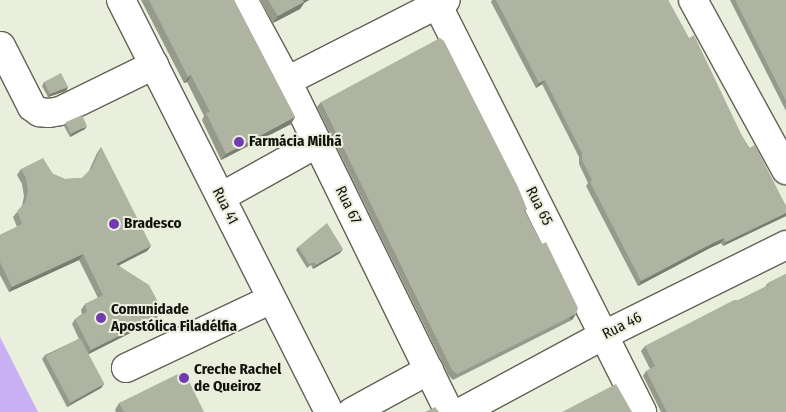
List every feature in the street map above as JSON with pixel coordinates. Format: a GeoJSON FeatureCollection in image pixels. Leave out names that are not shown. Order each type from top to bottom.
{"type":"FeatureCollection","features":[{"type":"Feature","properties":{"kind":"street","name":"Rua 41"},"geometry":{"type":"LineString","coordinates":[[121,0],[329,412]]}},
{"type":"Feature","properties":{"kind":"street","name":"Rua 67"},"geometry":{"type":"LineString","coordinates":[[243,0],[287,81],[449,412]]}},
{"type":"Feature","properties":{"kind":"street"},"geometry":{"type":"LineString","coordinates":[[693,0],[786,170]]}},
{"type":"Feature","properties":{"kind":"street"},"geometry":{"type":"LineString","coordinates":[[287,81],[440,2]]}},
{"type":"Feature","properties":{"kind":"street","name":"Rua 65"},"geometry":{"type":"LineString","coordinates":[[440,2],[642,412]]}},
{"type":"Feature","properties":{"kind":"street"},"geometry":{"type":"LineString","coordinates":[[1,46],[32,106],[39,112],[49,113],[67,108],[154,65]]}},
{"type":"Feature","properties":{"kind":"street"},"geometry":{"type":"LineString","coordinates":[[221,197],[318,143]]}},
{"type":"Feature","properties":{"kind":"street","name":"Rua 46"},"geometry":{"type":"LineString","coordinates":[[461,412],[604,335],[786,245]]}},
{"type":"Feature","properties":{"kind":"street"},"geometry":{"type":"LineString","coordinates":[[126,368],[272,298]]}},
{"type":"Feature","properties":{"kind":"street"},"geometry":{"type":"LineString","coordinates":[[352,412],[429,370]]}},
{"type":"Feature","properties":{"kind":"shaded area"},"geometry":{"type":"Polygon","coordinates":[[[0,337],[38,412],[0,412],[0,337]]]}},
{"type":"Feature","properties":{"kind":"building"},"geometry":{"type":"Polygon","coordinates":[[[149,0],[234,0],[295,117],[226,154],[206,113],[210,112],[191,75],[188,77],[149,0]]]}},
{"type":"Feature","properties":{"kind":"building"},"geometry":{"type":"Polygon","coordinates":[[[268,0],[303,0],[304,2],[278,16],[268,0]]]}},
{"type":"Feature","properties":{"kind":"building"},"geometry":{"type":"Polygon","coordinates":[[[496,0],[668,0],[689,38],[694,35],[749,148],[755,145],[786,206],[786,213],[726,242],[724,238],[713,243],[641,281],[590,182],[592,180],[582,160],[582,153],[545,80],[539,83],[496,0]]]}},
{"type":"Feature","properties":{"kind":"building"},"geometry":{"type":"Polygon","coordinates":[[[735,0],[786,0],[786,101],[735,0]]]}},
{"type":"Feature","properties":{"kind":"building"},"geometry":{"type":"Polygon","coordinates":[[[440,38],[444,41],[518,187],[527,209],[524,210],[542,244],[546,242],[578,308],[576,314],[457,374],[452,370],[321,102],[440,38]]]}},
{"type":"Feature","properties":{"kind":"building"},"geometry":{"type":"Polygon","coordinates":[[[61,73],[68,87],[50,94],[44,82],[61,73]]]}},
{"type":"Feature","properties":{"kind":"building"},"geometry":{"type":"Polygon","coordinates":[[[82,115],[87,126],[70,133],[66,122],[82,115]]]}},
{"type":"Feature","properties":{"kind":"building"},"geometry":{"type":"Polygon","coordinates":[[[101,147],[151,246],[116,264],[149,285],[159,304],[158,316],[91,350],[75,319],[87,312],[85,304],[103,295],[83,254],[12,287],[0,262],[0,235],[22,224],[17,211],[25,203],[28,191],[26,178],[21,169],[43,158],[53,174],[65,179],[82,178],[92,168],[101,147]]]}},
{"type":"Feature","properties":{"kind":"building"},"geometry":{"type":"Polygon","coordinates":[[[327,223],[343,249],[316,265],[314,262],[309,264],[298,247],[327,223]]]}},
{"type":"Feature","properties":{"kind":"building"},"geometry":{"type":"Polygon","coordinates":[[[786,274],[786,412],[667,412],[646,371],[655,366],[645,346],[734,300],[739,300],[769,285],[768,283],[786,274]]]}},
{"type":"Feature","properties":{"kind":"building"},"geometry":{"type":"Polygon","coordinates":[[[80,338],[104,384],[70,402],[46,356],[80,338]]]}},
{"type":"Feature","properties":{"kind":"building"},"geometry":{"type":"Polygon","coordinates":[[[184,371],[204,412],[124,412],[119,403],[184,371]]]}},
{"type":"Feature","properties":{"kind":"building"},"geometry":{"type":"Polygon","coordinates":[[[616,384],[632,412],[562,412],[616,384]]]}},
{"type":"Feature","properties":{"kind":"building"},"geometry":{"type":"Polygon","coordinates":[[[435,407],[439,412],[425,412],[435,407]]]}},
{"type":"Feature","properties":{"kind":"place","name":"Farmácia Milhã"},"geometry":{"type":"Point","coordinates":[239,142]}},
{"type":"Feature","properties":{"kind":"place","name":"Bradesco"},"geometry":{"type":"Point","coordinates":[114,224]}},
{"type":"Feature","properties":{"kind":"place","name":"Comunidade Apostólica Filadélfia"},"geometry":{"type":"Point","coordinates":[101,318]}},
{"type":"Feature","properties":{"kind":"place","name":"Creche Rachel de Queiroz"},"geometry":{"type":"Point","coordinates":[184,378]}}]}
